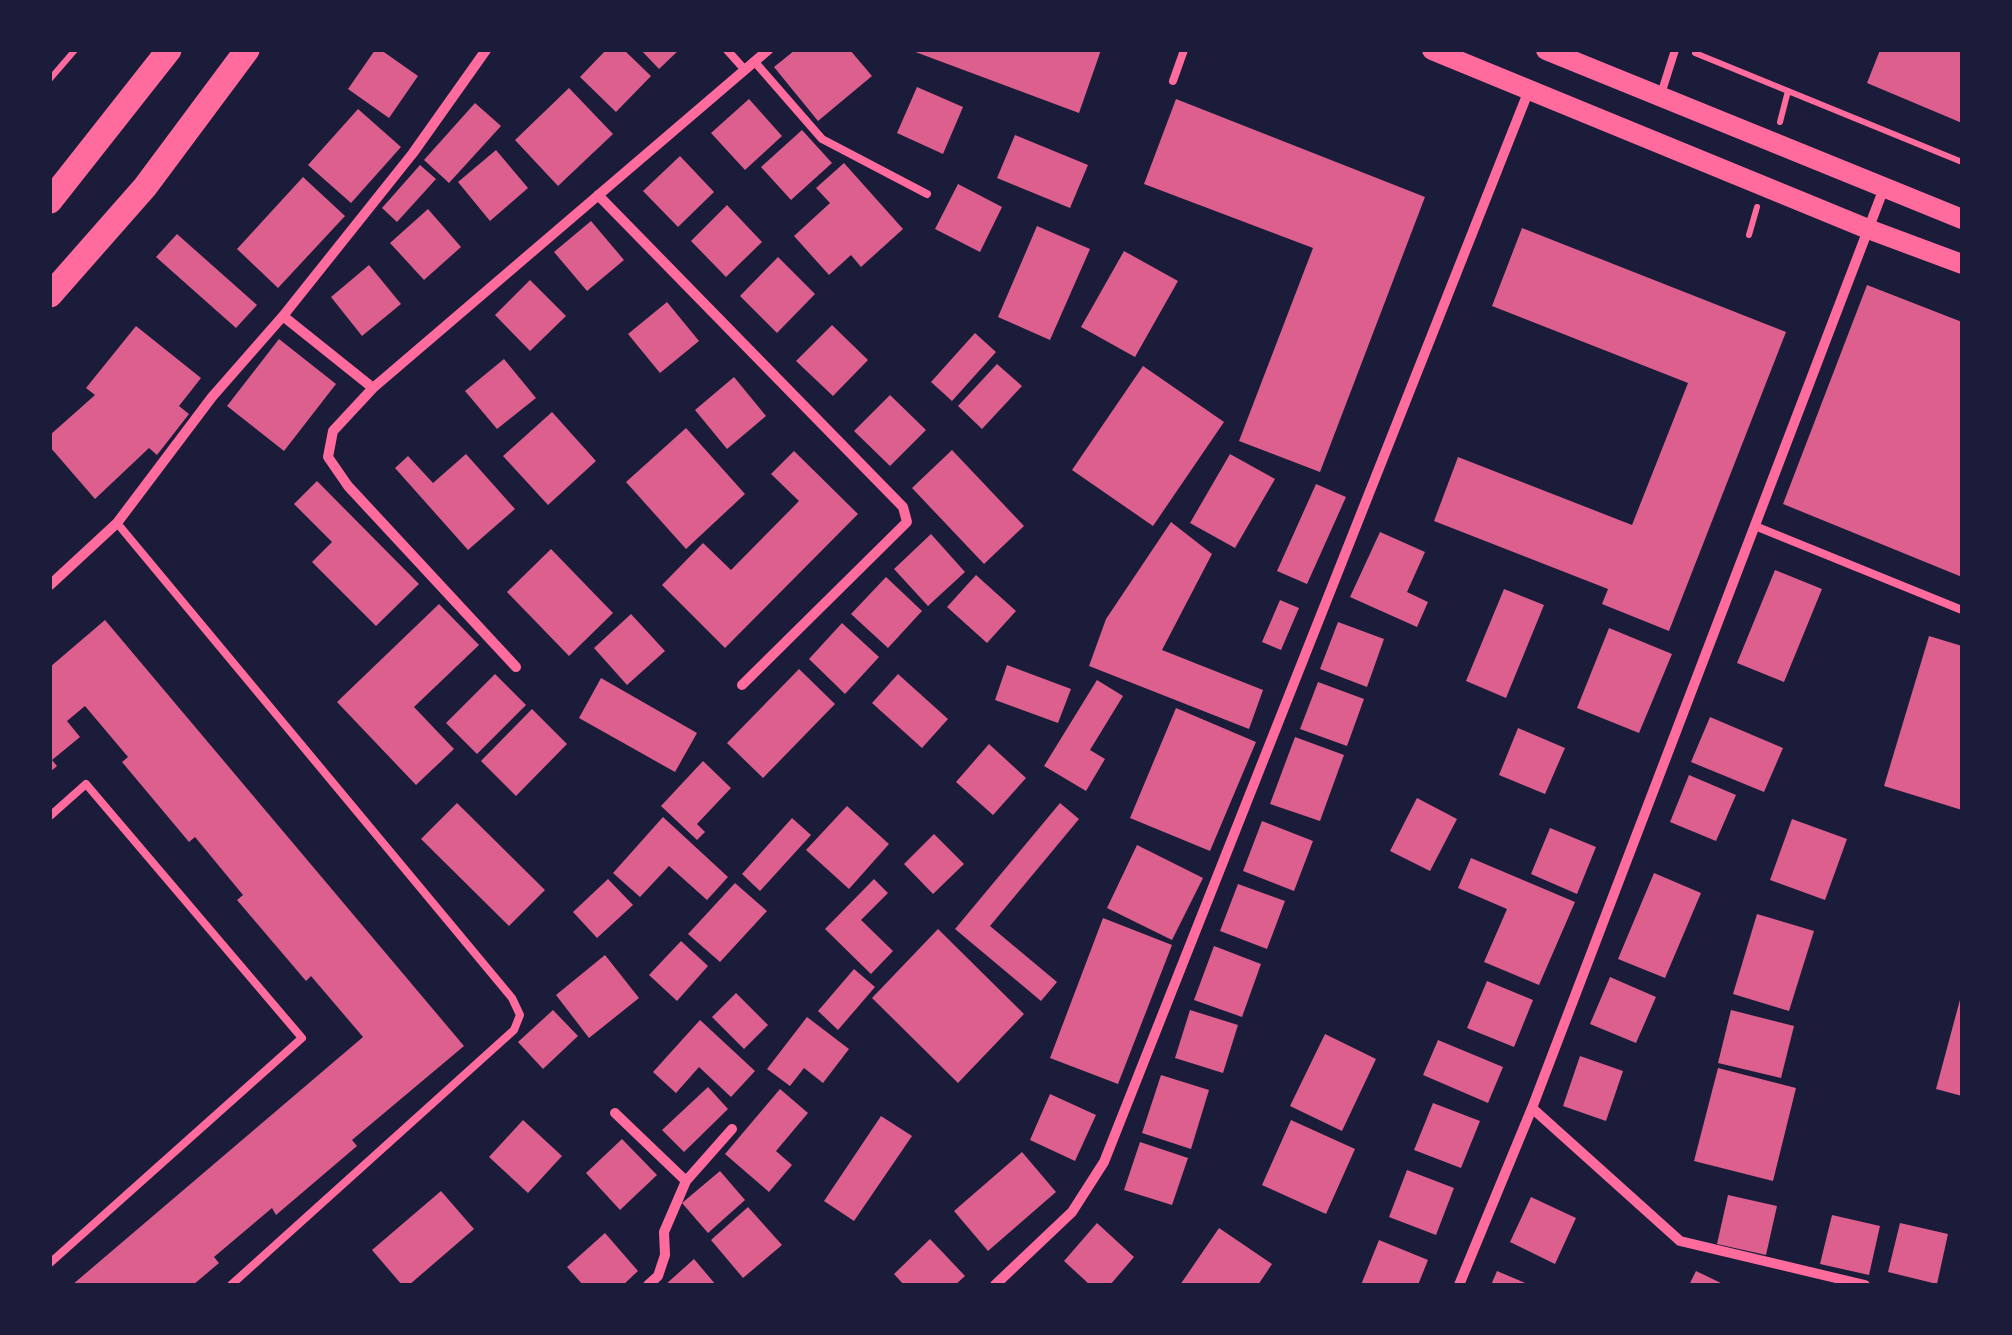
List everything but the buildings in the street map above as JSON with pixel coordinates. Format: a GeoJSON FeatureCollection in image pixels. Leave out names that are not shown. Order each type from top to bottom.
{"type":"FeatureCollection","features":[{"type":"Feature","properties":{"kind":"main road"},"geometry":{"type":"LineString","coordinates":[[50,202],[168,50]]}},
{"type":"Feature","properties":{"kind":"main road"},"geometry":{"type":"LineString","coordinates":[[50,295],[163,164],[247,50]]}},
{"type":"Feature","properties":{"kind":"main road"},"geometry":{"type":"LineString","coordinates":[[1432,50],[1962,264]]}},
{"type":"Feature","properties":{"kind":"main road"},"geometry":{"type":"LineString","coordinates":[[1546,50],[1962,219]]}},
{"type":"Feature","properties":{"kind":"street"},"geometry":{"type":"LineString","coordinates":[[50,585],[117,523],[212,397],[412,153],[486,50]]}},
{"type":"Feature","properties":{"kind":"street"},"geometry":{"type":"LineString","coordinates":[[516,667],[348,486],[328,457],[333,431],[372,388],[768,50]]}},
{"type":"Feature","properties":{"kind":"street"},"geometry":{"type":"LineString","coordinates":[[995,1285],[1072,1212],[1104,1162],[1529,89]]}},
{"type":"Feature","properties":{"kind":"street"},"geometry":{"type":"LineString","coordinates":[[1459,1285],[1532,1108],[1884,188]]}},
{"type":"Feature","properties":{"kind":"street"},"geometry":{"type":"LineString","coordinates":[[598,195],[908,515],[907,522],[742,685]]}},
{"type":"Feature","properties":{"kind":"street"},"geometry":{"type":"LineString","coordinates":[[282,316],[372,388]]}},
{"type":"Feature","properties":{"kind":"street"},"geometry":{"type":"LineString","coordinates":[[1532,1108],[1680,1241],[1865,1285]]}},
{"type":"Feature","properties":{"kind":"street"},"geometry":{"type":"LineString","coordinates":[[615,1113],[686,1181]]}},
{"type":"Feature","properties":{"kind":"street"},"geometry":{"type":"LineString","coordinates":[[648,1285],[658,1276],[664,1255],[664,1232],[686,1181],[732,1128]]}},
{"type":"Feature","properties":{"kind":"lane"},"geometry":{"type":"LineString","coordinates":[[728,50],[750,66],[822,138],[927,194]]}},
{"type":"Feature","properties":{"kind":"lane"},"geometry":{"type":"LineString","coordinates":[[1173,80],[1184,50]]}},
{"type":"Feature","properties":{"kind":"lane"},"geometry":{"type":"LineString","coordinates":[[1661,94],[1675,50]]}},
{"type":"Feature","properties":{"kind":"lane"},"geometry":{"type":"LineString","coordinates":[[117,523],[512,998],[520,1015],[514,1030],[231,1285]]}},
{"type":"Feature","properties":{"kind":"lane"},"geometry":{"type":"LineString","coordinates":[[1755,526],[1962,610]]}},
{"type":"Feature","properties":{"kind":"lane"},"geometry":{"type":"LineString","coordinates":[[50,816],[86,784],[302,1038],[50,1263]]}},
{"type":"Feature","properties":{"kind":"path"},"geometry":{"type":"LineString","coordinates":[[50,80],[75,50]]}},
{"type":"Feature","properties":{"kind":"path"},"geometry":{"type":"LineString","coordinates":[[1687,50],[1962,162]]}}]}
